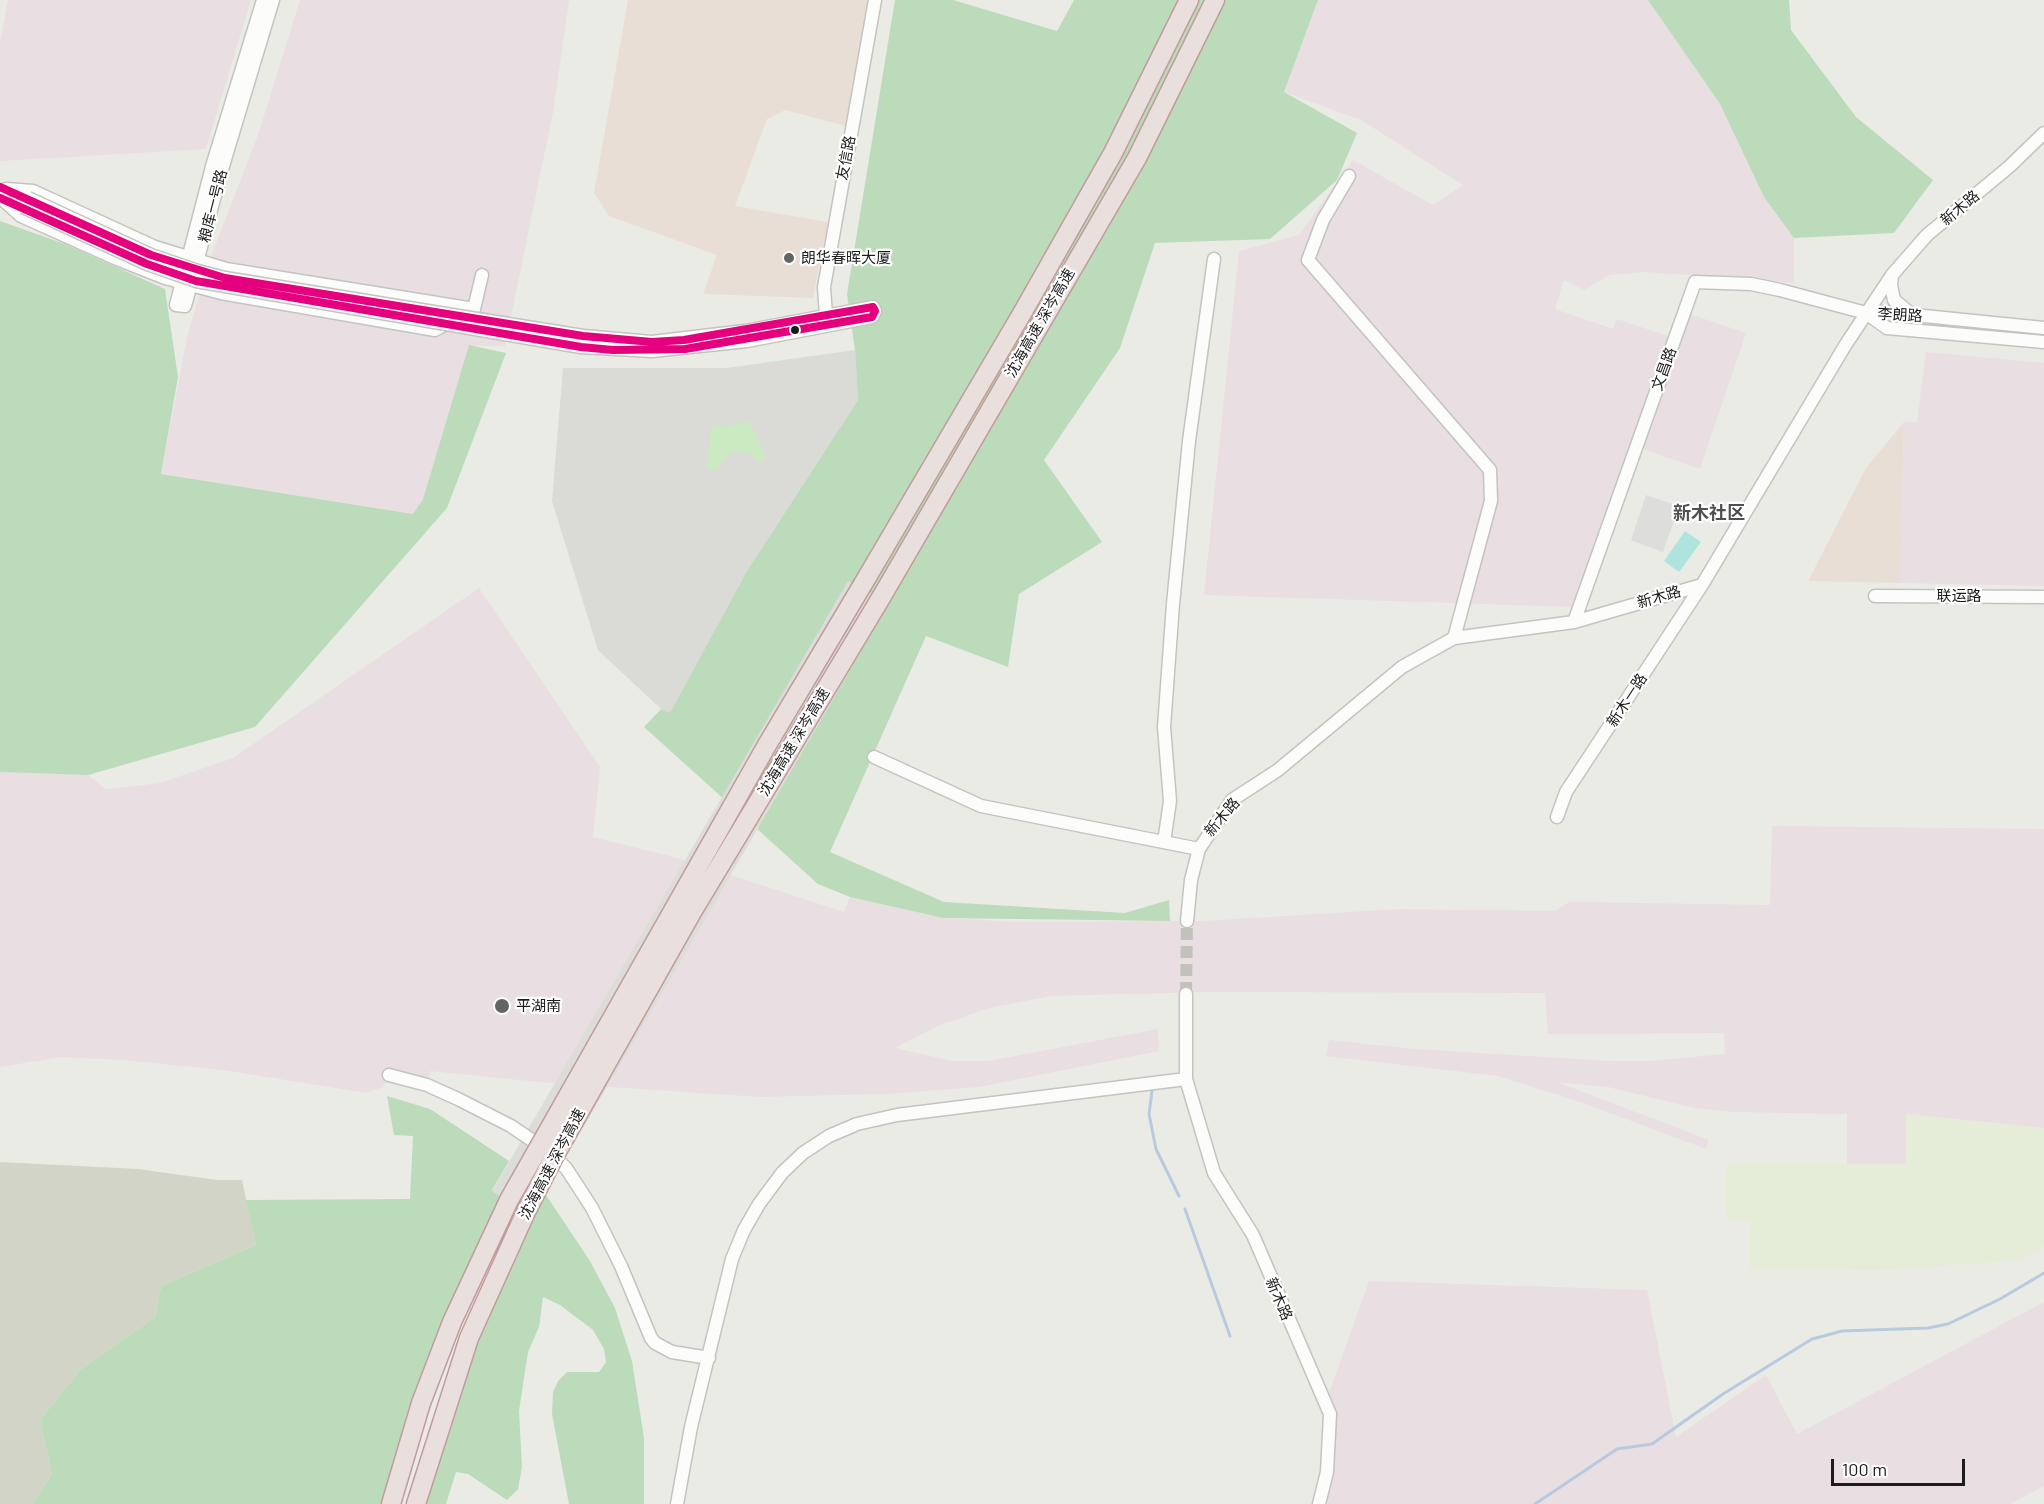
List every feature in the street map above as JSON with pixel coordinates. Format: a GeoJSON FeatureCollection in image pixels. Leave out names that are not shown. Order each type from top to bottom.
{"type":"FeatureCollection","features":[{"type":"Feature","properties":{"kind":"highway","name":"沈海高速 深岑高速"},"geometry":{"type":"LineString","coordinates":[[391,1504],[421,1403],[444,1342],[508,1200],[767,745],[1024,310],[1113,153],[1189,0]]}},
{"type":"Feature","properties":{"kind":"highway","name":"沈海高速 深岑高速"},"geometry":{"type":"LineString","coordinates":[[416,1504],[469,1338],[525,1214],[556,1153],[692,912],[882,596],[1137,158],[1215,0]]}},
{"type":"Feature","properties":{"kind":"street","name":"粮库一号路"},"geometry":{"type":"LineString","coordinates":[[194,260],[216,153],[263,0]]}},
{"type":"Feature","properties":{"kind":"street","name":"粮库一号路"},"geometry":{"type":"LineString","coordinates":[[187,284],[273,0]]}},
{"type":"Feature","properties":{"kind":"street","name":"友信路"},"geometry":{"type":"LineString","coordinates":[[830,315],[824,287],[875,0]]}},
{"type":"Feature","properties":{"kind":"street","name":"友信路"},"geometry":{"type":"LineString","coordinates":[[830,315],[831,286],[882,0]]}},
{"type":"Feature","properties":{"kind":"street","name":"新木路"},"geometry":{"type":"LineString","coordinates":[[1187,921],[1191,880],[1199,849],[1232,800],[1278,770],[1402,667],[1454,638],[1574,622],[1702,585],[1866,313],[1892,275],[1927,235],[2002,173],[2044,133]]}},
{"type":"Feature","properties":{"kind":"street"},"geometry":{"type":"LineString","coordinates":[[1349,176],[1323,220],[1308,260],[1490,470],[1491,501],[1454,638]]}},
{"type":"Feature","properties":{"kind":"street"},"geometry":{"type":"LineString","coordinates":[[2,193],[22,188],[33,191],[155,246],[226,269],[474,309]]}},
{"type":"Feature","properties":{"kind":"street"},"geometry":{"type":"LineString","coordinates":[[2,193],[151,255],[225,278],[614,345],[696,348],[872,312],[830,315],[684,340],[614,345]]}},
{"type":"Feature","properties":{"kind":"street"},"geometry":{"type":"LineString","coordinates":[[2,193],[21,216],[117,259],[187,284],[435,330],[474,309],[482,275]]}},
{"type":"Feature","properties":{"kind":"street"},"geometry":{"type":"LineString","coordinates":[[1164,842],[1170,801],[1164,727],[1173,604],[1189,441],[1214,259]]}},
{"type":"Feature","properties":{"kind":"street"},"geometry":{"type":"LineString","coordinates":[[1892,275],[1894,300],[1912,315]]}},
{"type":"Feature","properties":{"kind":"street","name":"文昌路"},"geometry":{"type":"LineString","coordinates":[[1574,622],[1695,282],[1751,284],[1866,313]]}},
{"type":"Feature","properties":{"kind":"street","name":"李朗路"},"geometry":{"type":"LineString","coordinates":[[1866,313],[1912,315],[2044,328]]}},
{"type":"Feature","properties":{"kind":"street","name":"李朗路"},"geometry":{"type":"LineString","coordinates":[[1866,313],[1887,328],[2044,342]]}},
{"type":"Feature","properties":{"kind":"street","name":"新木一路"},"geometry":{"type":"LineString","coordinates":[[1557,817],[1566,792],[1702,585]]}},
{"type":"Feature","properties":{"kind":"street","name":"联运路"},"geometry":{"type":"LineString","coordinates":[[1875,596],[2044,597]]}},
{"type":"Feature","properties":{"kind":"street"},"geometry":{"type":"LineString","coordinates":[[874,756],[981,806],[1199,849]]}},
{"type":"Feature","properties":{"kind":"street","name":"新木路"},"geometry":{"type":"LineString","coordinates":[[1186,994],[1186,1079],[1214,1173],[1252,1235],[1330,1414],[1328,1472],[1319,1504]]}},
{"type":"Feature","properties":{"kind":"street"},"geometry":{"type":"LineString","coordinates":[[389,1075],[427,1085],[458,1098],[511,1126],[546,1150],[566,1168],[592,1208],[655,1343],[672,1352],[709,1358]]}},
{"type":"Feature","properties":{"kind":"street"},"geometry":{"type":"LineString","coordinates":[[677,1504],[691,1427],[732,1259],[744,1230],[782,1173],[803,1153],[829,1136],[857,1124],[897,1115],[1186,1079]]}},
{"type":"Feature","properties":{"kind":"shaded area"},"geometry":{"type":"Polygon","coordinates":[[[8,0],[251,0],[206,149],[0,161],[0,43],[8,0]]]}},
{"type":"Feature","properties":{"kind":"shaded area"},"geometry":{"type":"Polygon","coordinates":[[[300,0],[569,0],[553,112],[505,346],[469,346],[423,499],[413,514],[161,474],[187,337],[212,254],[259,132],[300,0]]]}},
{"type":"Feature","properties":{"kind":"shaded area"},"geometry":{"type":"Polygon","coordinates":[[[628,0],[875,0],[850,127],[785,110],[767,119],[735,206],[828,222],[813,298],[703,294],[717,255],[609,216],[594,193],[628,0]]]}},
{"type":"Feature","properties":{"kind":"shaded area"},"geometry":{"type":"Polygon","coordinates":[[[1318,0],[1648,0],[1720,104],[1764,197],[1794,238],[1794,283],[1645,272],[1610,275],[1584,290],[1564,280],[1555,309],[1613,329],[1617,319],[1668,336],[1576,607],[1204,595],[1239,251],[1299,235],[1353,160],[1433,205],[1463,185],[1361,120],[1284,92],[1318,0]]]}},
{"type":"Feature","properties":{"kind":"shaded area"},"geometry":{"type":"Polygon","coordinates":[[[1687,313],[1746,333],[1700,469],[1641,448],[1687,313]]]}},
{"type":"Feature","properties":{"kind":"shaded area"},"geometry":{"type":"Polygon","coordinates":[[[855,350],[858,400],[747,571],[670,714],[661,709],[598,650],[552,501],[563,368],[727,368],[855,350]]]}},
{"type":"Feature","properties":{"kind":"shaded area"},"geometry":{"type":"Polygon","coordinates":[[[1926,352],[2044,363],[2044,586],[1900,583],[1904,422],[1917,422],[1926,352]]]}},
{"type":"Feature","properties":{"kind":"shaded area"},"geometry":{"type":"Polygon","coordinates":[[[1904,422],[1900,583],[1808,581],[1866,468],[1904,422]]]}},
{"type":"Feature","properties":{"kind":"shaded area"},"geometry":{"type":"Polygon","coordinates":[[[1646,495],[1679,506],[1663,552],[1631,540],[1646,495]]]}},
{"type":"Feature","properties":{"kind":"shaded area"},"geometry":{"type":"Polygon","coordinates":[[[1685,531],[1701,542],[1679,572],[1664,561],[1685,531]]]}},
{"type":"Feature","properties":{"kind":"shaded area"},"geometry":{"type":"Polygon","coordinates":[[[479,588],[600,767],[593,837],[678,858],[844,912],[850,897],[943,918],[1018,922],[1204,921],[1398,909],[1555,911],[1569,902],[1770,905],[1772,826],[2044,829],[2044,1128],[1906,1114],[1906,1164],[1847,1164],[1847,1114],[1734,1112],[1695,1108],[1608,1087],[1557,1082],[1709,1140],[1706,1149],[1589,1105],[1498,1076],[1326,1056],[1329,1040],[1414,1049],[1610,1061],[1650,1061],[1725,1054],[1724,1033],[1548,1034],[1545,993],[1207,992],[1051,996],[989,1008],[935,1027],[895,1048],[952,1061],[989,1061],[1158,1029],[1159,1051],[979,1087],[886,1094],[760,1097],[549,1083],[430,1071],[427,1085],[389,1075],[383,1087],[367,1093],[223,1070],[123,1060],[61,1057],[0,1067],[0,772],[88,775],[105,789],[160,783],[233,758],[479,588]]]}},
{"type":"Feature","properties":{"kind":"shaded area"},"geometry":{"type":"Polygon","coordinates":[[[0,1162],[138,1169],[217,1180],[242,1180],[256,1245],[161,1286],[155,1317],[80,1370],[40,1420],[52,1474],[32,1504],[0,1504],[0,1162]]]}},
{"type":"Feature","properties":{"kind":"shaded area"},"geometry":{"type":"Polygon","coordinates":[[[1369,1281],[1647,1290],[1676,1437],[1766,1375],[1797,1434],[2044,1302],[2044,1486],[2010,1504],[1325,1504],[1328,1396],[1369,1281]]]}},
{"type":"Feature","properties":{"kind":"green space"},"geometry":{"type":"Polygon","coordinates":[[[895,0],[953,0],[1057,31],[1074,0],[1318,0],[1284,92],[1357,133],[1337,180],[1270,239],[1155,243],[1120,348],[1044,460],[1102,542],[1019,594],[1008,667],[926,636],[830,852],[944,902],[1125,913],[1169,900],[1170,921],[943,918],[850,897],[818,884],[644,727],[661,709],[670,713],[747,571],[858,400],[855,350],[847,294],[895,0]]]}},
{"type":"Feature","properties":{"kind":"green space"},"geometry":{"type":"Polygon","coordinates":[[[1648,0],[1789,0],[1791,30],[1856,117],[1933,180],[1894,233],[1794,238],[1764,197],[1720,104],[1648,0]]]}},
{"type":"Feature","properties":{"kind":"green space"},"geometry":{"type":"Polygon","coordinates":[[[0,221],[65,244],[165,289],[178,377],[161,474],[413,514],[423,499],[469,345],[506,353],[447,508],[255,727],[88,775],[0,772],[0,221]]]}},
{"type":"Feature","properties":{"kind":"green space"},"geometry":{"type":"Polygon","coordinates":[[[747,421],[751,424],[766,458],[758,462],[751,454],[738,450],[725,457],[717,469],[706,469],[712,425],[726,427],[747,421]]]}},
{"type":"Feature","properties":{"kind":"green space"},"geometry":{"type":"Polygon","coordinates":[[[387,1096],[430,1109],[509,1161],[492,1190],[503,1198],[438,1332],[408,1410],[382,1504],[32,1504],[52,1474],[40,1420],[80,1370],[155,1317],[161,1286],[256,1245],[246,1200],[410,1199],[413,1136],[394,1135],[387,1096]]]}},
{"type":"Feature","properties":{"kind":"green space"},"geometry":{"type":"Polygon","coordinates":[[[1906,1114],[2044,1128],[2044,1246],[2020,1260],[1889,1270],[1750,1269],[1750,1220],[1726,1219],[1726,1164],[1906,1164],[1906,1114]]]}},
{"type":"Feature","properties":{"kind":"green space"},"geometry":{"type":"Polygon","coordinates":[[[544,1192],[590,1261],[615,1308],[632,1361],[644,1438],[644,1504],[569,1504],[552,1414],[553,1392],[558,1381],[567,1372],[599,1372],[606,1362],[604,1349],[593,1330],[560,1305],[543,1297],[539,1327],[528,1352],[519,1411],[522,1467],[518,1489],[507,1500],[468,1474],[456,1472],[446,1504],[423,1504],[469,1359],[544,1192]]]}},
{"type":"Feature","properties":{"kind":"pier"},"geometry":{"type":"Polygon","coordinates":[[[848,581],[890,602],[531,1217],[492,1191],[848,581]]]}},
{"type":"Feature","properties":{"kind":"waterway"},"geometry":{"type":"LineString","coordinates":[[1152,1091],[1149,1114],[1156,1149],[1179,1196]]}},
{"type":"Feature","properties":{"kind":"waterway"},"geometry":{"type":"LineString","coordinates":[[1185,1209],[1230,1336]]}},
{"type":"Feature","properties":{"kind":"waterway"},"geometry":{"type":"LineString","coordinates":[[1535,1504],[1617,1449],[1652,1444],[1723,1394],[1812,1339],[1842,1331],[1928,1328],[1948,1324],[2000,1299],[2044,1273]]}},
{"type":"Feature","properties":{"kind":"tunnel"},"geometry":{"type":"LineString","coordinates":[[1186,994],[1187,921]]}},
{"type":"Feature","properties":{"kind":"transit line"},"geometry":{"type":"LineString","coordinates":[[0,187],[151,255],[225,278],[583,336],[652,342],[684,340],[873,307],[875,311],[872,317],[685,349],[613,350],[581,347],[196,281],[147,264],[0,198]]}},
{"type":"Feature","properties":{"kind":"place","name":"朗华春晖大厦"},"geometry":{"type":"Point","coordinates":[789,258]}},
{"type":"Feature","properties":{"kind":"place","name":"平湖南"},"geometry":{"type":"Point","coordinates":[502,1006]}},
{"type":"Feature","properties":{"kind":"district","name":"新木社区"},"geometry":{"type":"Point","coordinates":[1709,513]}}]}
